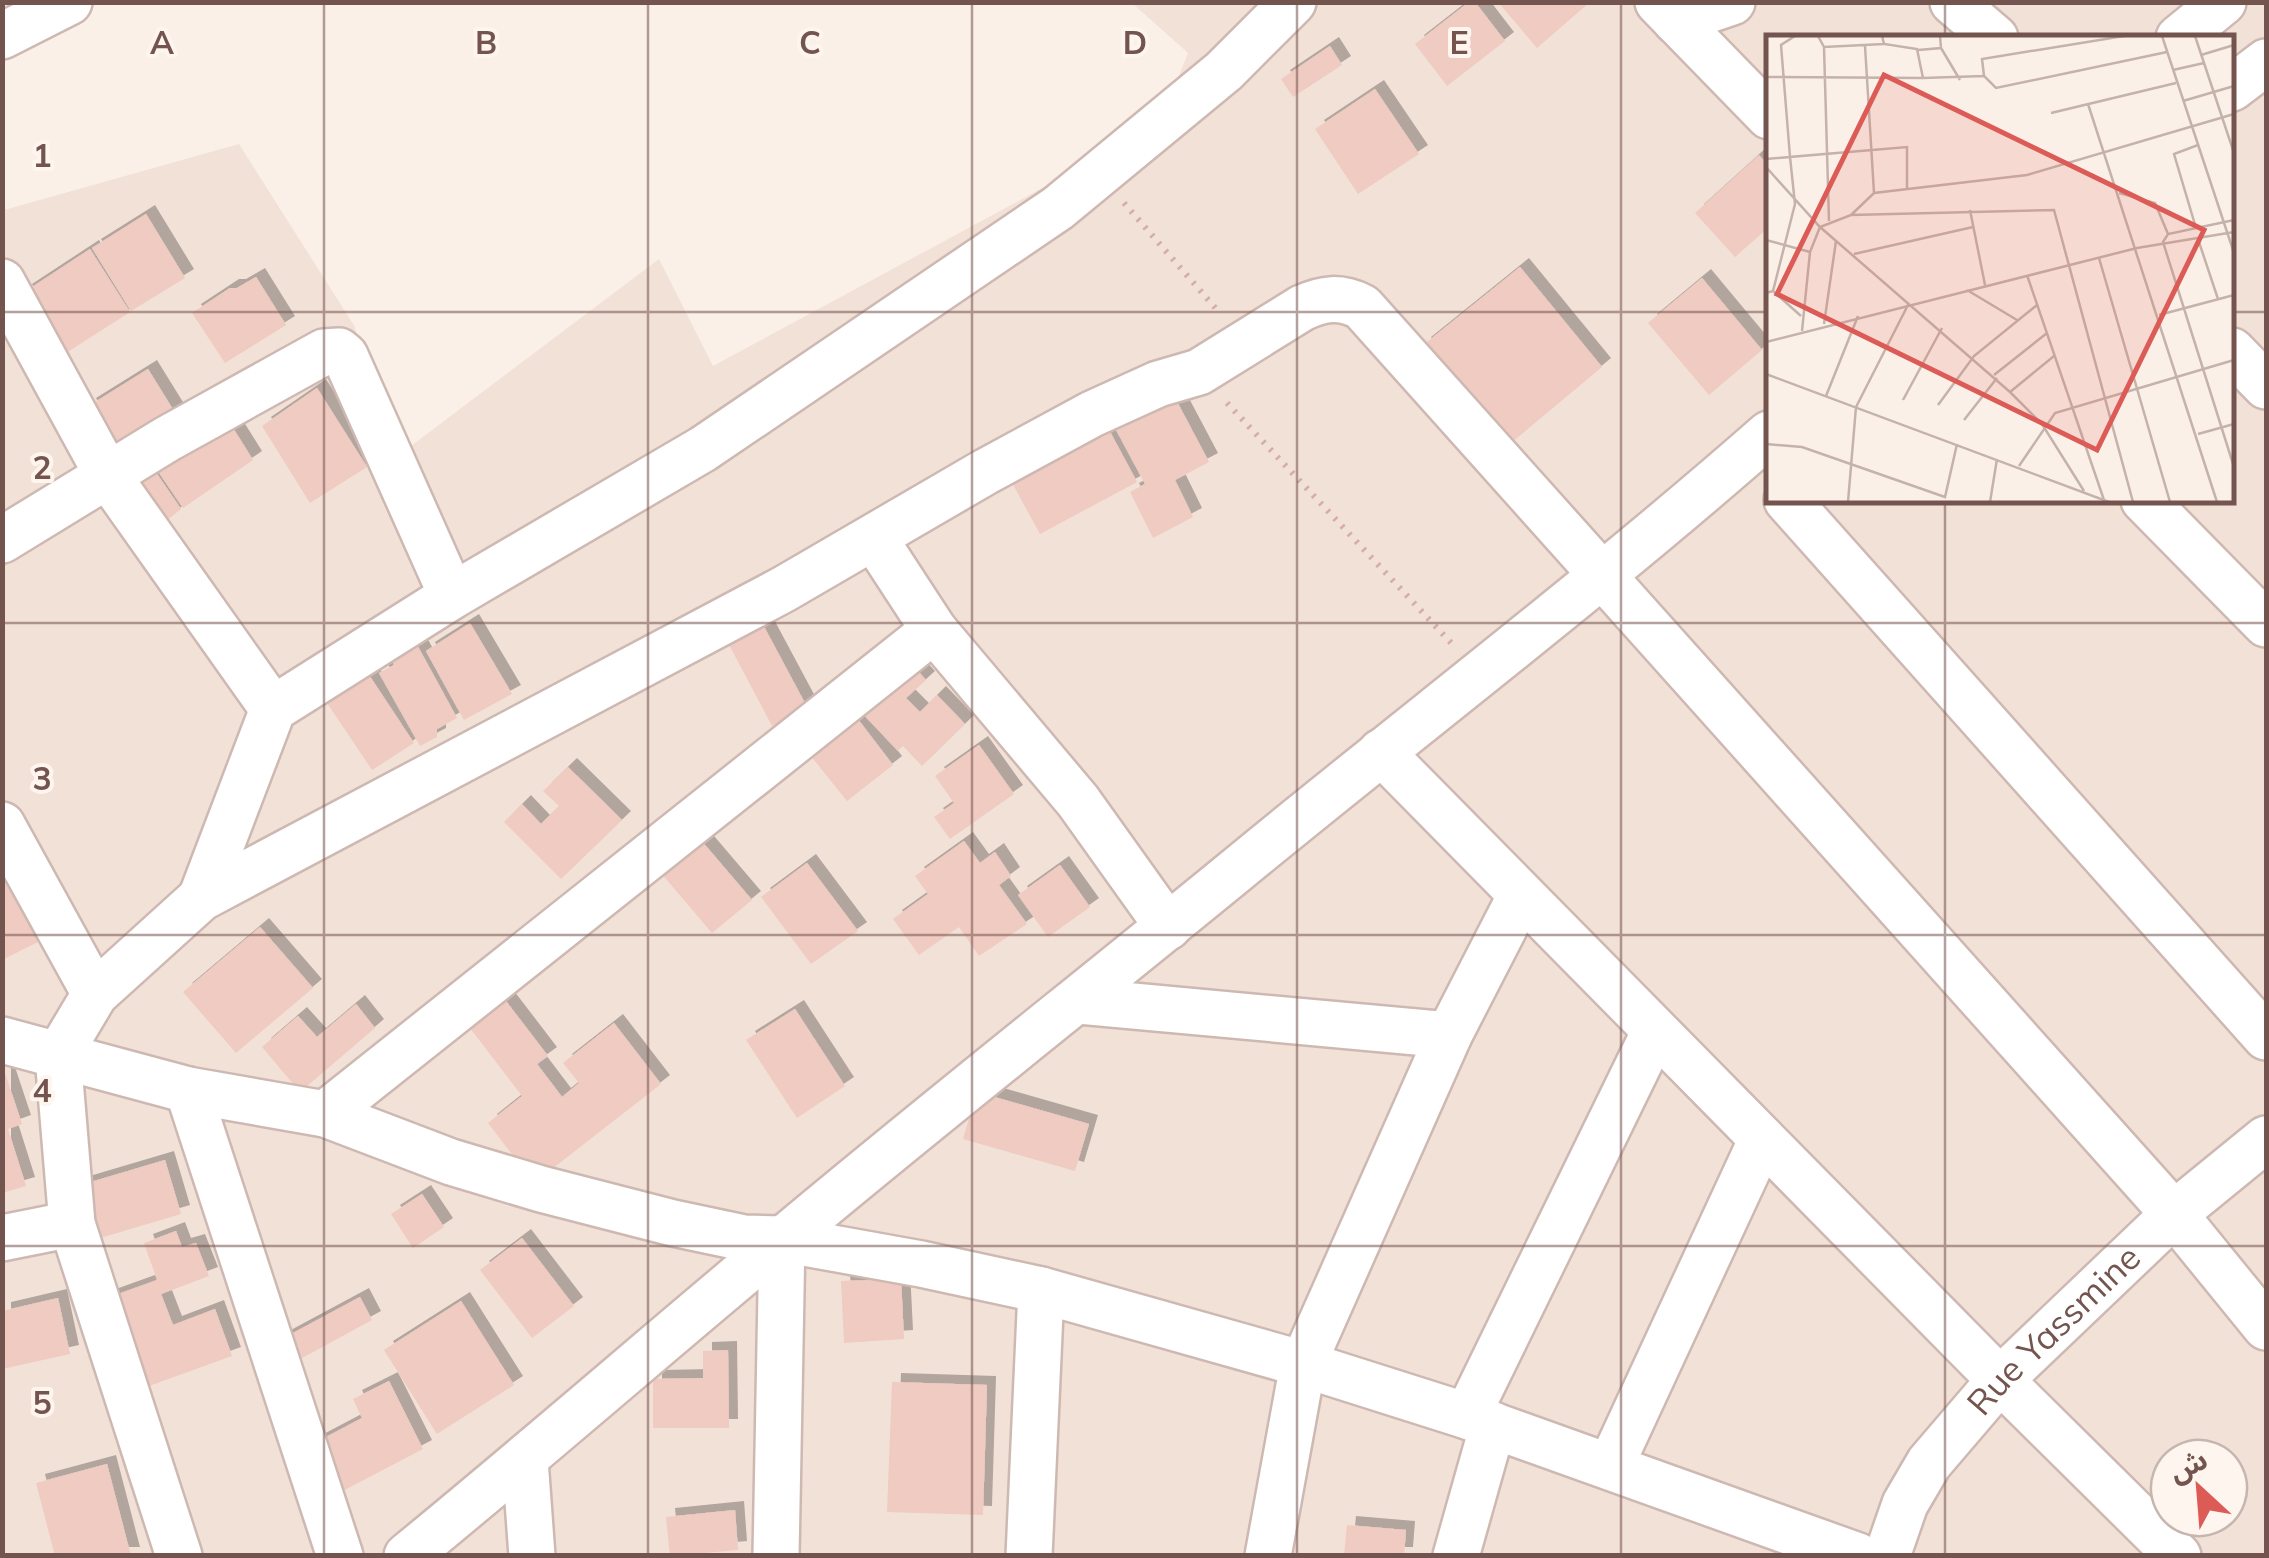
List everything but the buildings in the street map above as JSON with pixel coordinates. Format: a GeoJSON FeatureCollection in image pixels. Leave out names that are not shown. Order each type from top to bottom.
{"type":"FeatureCollection","features":[{"type":"Feature","properties":{"kind":"street"},"geometry":{"type":"LineString","coordinates":[[2,36],[70,2]]}},
{"type":"Feature","properties":{"kind":"street"},"geometry":{"type":"LineString","coordinates":[[200,898],[273,709],[452,596],[703,448],[1100,176],[1224,71],[1293,2]]}},
{"type":"Feature","properties":{"kind":"street"},"geometry":{"type":"LineString","coordinates":[[1667,12],[1732,2]]}},
{"type":"Feature","properties":{"kind":"street"},"geometry":{"type":"LineString","coordinates":[[1953,2],[1992,35]]}},
{"type":"Feature","properties":{"kind":"street"},"geometry":{"type":"LineString","coordinates":[[2182,35],[2218,4]]}},
{"type":"Feature","properties":{"kind":"street"},"geometry":{"type":"LineString","coordinates":[[1667,12],[1766,113]]}},
{"type":"Feature","properties":{"kind":"street"},"geometry":{"type":"LineString","coordinates":[[2,282],[108,476],[273,709]]}},
{"type":"Feature","properties":{"kind":"street"},"geometry":{"type":"LineString","coordinates":[[179,1556],[72,1224],[58,1056],[95,994],[200,898],[784,589],[1092,414],[1158,384],[1199,372],[1318,300],[1336,298],[1362,307],[2174,1214],[2266,1327]]}},
{"type":"Feature","properties":{"kind":"street"},"geometry":{"type":"LineString","coordinates":[[2,540],[324,352],[339,351],[345,356],[452,596]]}},
{"type":"Feature","properties":{"kind":"street"},"geometry":{"type":"LineString","coordinates":[[2234,353],[2266,386]]}},
{"type":"Feature","properties":{"kind":"street"},"geometry":{"type":"LineString","coordinates":[[407,1556],[782,1240],[1380,752],[1601,574],[1761,456]]}},
{"type":"Feature","properties":{"kind":"street"},"geometry":{"type":"LineString","coordinates":[[1789,502],[2266,1038]]}},
{"type":"Feature","properties":{"kind":"street"},"geometry":{"type":"LineString","coordinates":[[2146,502],[2262,611]]}},
{"type":"Feature","properties":{"kind":"street"},"geometry":{"type":"LineString","coordinates":[[874,538],[934,630],[1078,801],[1168,927]]}},
{"type":"Feature","properties":{"kind":"street"},"geometry":{"type":"LineString","coordinates":[[325,1114],[934,630]]}},
{"type":"Feature","properties":{"kind":"street"},"geometry":{"type":"LineString","coordinates":[[1380,752],[2178,1556]]}},
{"type":"Feature","properties":{"kind":"street"},"geometry":{"type":"LineString","coordinates":[[2,826],[95,994]]}},
{"type":"Feature","properties":{"kind":"street"},"geometry":{"type":"LineString","coordinates":[[1268,1556],[1303,1364],[1449,1035],[1522,895]]}},
{"type":"Feature","properties":{"kind":"street"},"geometry":{"type":"LineString","coordinates":[[1078,1002],[1449,1035]]}},
{"type":"Feature","properties":{"kind":"street"},"geometry":{"type":"LineString","coordinates":[[1456,1556],[1480,1420],[1655,1030]]}},
{"type":"Feature","properties":{"kind":"street"},"geometry":{"type":"LineString","coordinates":[[2,1040],[188,1090],[325,1114],[451,1162],[673,1223],[744,1238],[782,1240],[921,1264],[1041,1290],[1303,1364],[1480,1420],[1858,1556]]}},
{"type":"Feature","properties":{"kind":"street"},"geometry":{"type":"LineString","coordinates":[[188,1090],[340,1556]]}},
{"type":"Feature","properties":{"kind":"street","name":"Rue Yassmine"},"geometry":{"type":"LineString","coordinates":[[1887,1556],[1905,1504],[1929,1462],[2000,1380],[2174,1214],[2266,1139]]}},
{"type":"Feature","properties":{"kind":"street"},"geometry":{"type":"LineString","coordinates":[[1611,1465],[1762,1140]]}},
{"type":"Feature","properties":{"kind":"street"},"geometry":{"type":"LineString","coordinates":[[2,1238],[72,1224]]}},
{"type":"Feature","properties":{"kind":"street"},"geometry":{"type":"LineString","coordinates":[[776,1556],[782,1240]]}},
{"type":"Feature","properties":{"kind":"street"},"geometry":{"type":"LineString","coordinates":[[1028,1556],[1041,1290]]}},
{"type":"Feature","properties":{"kind":"street"},"geometry":{"type":"LineString","coordinates":[[525,1460],[532,1556]]}},
{"type":"Feature","properties":{"kind":"path"},"geometry":{"type":"LineString","coordinates":[[1100,176],[1244,342]]}},
{"type":"Feature","properties":{"kind":"path"},"geometry":{"type":"LineString","coordinates":[[1199,372],[1480,674]]}},
{"type":"Feature","properties":{"kind":"shaded area"},"geometry":{"type":"Polygon","coordinates":[[[1132,3],[2266,3],[2266,1555],[3,1555],[2,207],[4,210],[239,144],[355,327],[379,470],[659,259],[713,366],[1159,125],[1188,53],[1132,3]]]}}]}
